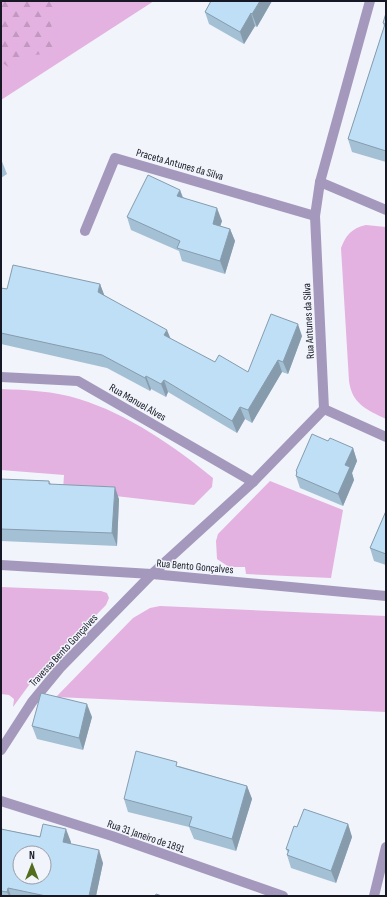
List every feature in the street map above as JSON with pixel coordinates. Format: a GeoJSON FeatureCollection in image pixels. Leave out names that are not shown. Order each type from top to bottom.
{"type":"FeatureCollection","features":[{"type":"Feature","properties":{"kind":"street","name":"Rua Antunes da Silva"},"geometry":{"type":"LineString","coordinates":[[324,409],[315,216],[320,182],[370,1]]}},
{"type":"Feature","properties":{"kind":"street","name":"Praceta Antunes da Silva"},"geometry":{"type":"LineString","coordinates":[[85,231],[115,158],[315,216]]}},
{"type":"Feature","properties":{"kind":"street"},"geometry":{"type":"LineString","coordinates":[[320,182],[386,210]]}},
{"type":"Feature","properties":{"kind":"street","name":"Rua Manuel Alves"},"geometry":{"type":"LineString","coordinates":[[1,377],[78,381],[253,482]]}},
{"type":"Feature","properties":{"kind":"street"},"geometry":{"type":"LineString","coordinates":[[152,574],[253,482],[324,409],[386,437]]}},
{"type":"Feature","properties":{"kind":"street","name":"Rua Bento Gonçalves"},"geometry":{"type":"LineString","coordinates":[[1,565],[152,574],[386,596]]}},
{"type":"Feature","properties":{"kind":"street","name":"Travessa Bento Gonçalves"},"geometry":{"type":"LineString","coordinates":[[1,750],[32,702],[60,668],[152,574]]}},
{"type":"Feature","properties":{"kind":"street","name":"Rua 31 Janeiro de 1891"},"geometry":{"type":"LineString","coordinates":[[1,801],[112,836],[283,896]]}},
{"type":"Feature","properties":{"kind":"street"},"geometry":{"type":"LineString","coordinates":[[374,896],[386,847]]}},
{"type":"Feature","properties":{"kind":"green space"},"geometry":{"type":"Polygon","coordinates":[[[1,1],[154,1],[1,100],[1,1]]]}},
{"type":"Feature","properties":{"kind":"green space"},"geometry":{"type":"Polygon","coordinates":[[[1,1],[72,1],[57,4],[51,19],[54,53],[34,55],[10,68],[1,62],[1,1]]]}},
{"type":"Feature","properties":{"kind":"green space"},"geometry":{"type":"Polygon","coordinates":[[[366,225],[386,227],[386,419],[367,409],[357,401],[353,395],[349,381],[341,248],[345,239],[353,230],[366,225]]]}},
{"type":"Feature","properties":{"kind":"green space"},"geometry":{"type":"Polygon","coordinates":[[[1,389],[31,390],[60,394],[97,405],[115,413],[150,432],[198,466],[213,478],[212,487],[194,505],[63,490],[64,475],[1,470],[1,389]]]}},
{"type":"Feature","properties":{"kind":"green space"},"geometry":{"type":"Polygon","coordinates":[[[270,481],[343,510],[331,578],[246,574],[245,567],[229,567],[217,559],[216,541],[218,534],[270,481]]]}},
{"type":"Feature","properties":{"kind":"green space"},"geometry":{"type":"Polygon","coordinates":[[[1,587],[101,591],[107,593],[109,598],[106,605],[32,681],[13,707],[14,699],[9,695],[1,694],[1,587]]]}},
{"type":"Feature","properties":{"kind":"green space"},"geometry":{"type":"Polygon","coordinates":[[[160,606],[386,616],[386,712],[56,697],[133,618],[150,608],[160,606]]]}},
{"type":"Feature","properties":{"kind":"building"},"geometry":{"type":"Polygon","coordinates":[[[211,1],[260,1],[240,32],[205,12],[211,1]]]}},
{"type":"Feature","properties":{"kind":"building"},"geometry":{"type":"Polygon","coordinates":[[[386,13],[386,151],[348,139],[385,24],[383,23],[386,13]]]}},
{"type":"Feature","properties":{"kind":"building"},"geometry":{"type":"Polygon","coordinates":[[[148,175],[180,190],[177,196],[217,208],[213,224],[230,229],[220,261],[177,248],[180,241],[127,217],[148,175]]]}},
{"type":"Feature","properties":{"kind":"building"},"geometry":{"type":"Polygon","coordinates":[[[13,265],[100,284],[98,292],[167,330],[164,335],[215,362],[219,355],[248,372],[271,314],[298,324],[283,362],[278,360],[248,410],[240,407],[232,421],[164,380],[161,384],[146,376],[145,378],[102,355],[1,333],[1,288],[7,289],[13,265]]]}},
{"type":"Feature","properties":{"kind":"building"},"geometry":{"type":"Polygon","coordinates":[[[312,434],[328,441],[330,438],[353,448],[345,465],[350,467],[338,494],[296,476],[296,471],[312,434]]]}},
{"type":"Feature","properties":{"kind":"building"},"geometry":{"type":"Polygon","coordinates":[[[1,479],[49,481],[49,484],[115,487],[112,533],[1,529],[1,479]]]}},
{"type":"Feature","properties":{"kind":"building"},"geometry":{"type":"Polygon","coordinates":[[[386,511],[386,554],[370,548],[386,511]]]}},
{"type":"Feature","properties":{"kind":"building"},"geometry":{"type":"Polygon","coordinates":[[[41,693],[87,704],[79,738],[32,726],[41,693]]]}},
{"type":"Feature","properties":{"kind":"building"},"geometry":{"type":"Polygon","coordinates":[[[136,751],[177,762],[176,766],[247,786],[232,839],[189,826],[192,817],[124,799],[136,751]]]}},
{"type":"Feature","properties":{"kind":"building"},"geometry":{"type":"Polygon","coordinates":[[[304,809],[348,824],[331,871],[287,855],[289,850],[286,849],[294,826],[297,827],[304,809]]]}},
{"type":"Feature","properties":{"kind":"building"},"geometry":{"type":"Polygon","coordinates":[[[43,824],[66,829],[63,842],[99,850],[89,896],[46,896],[8,888],[7,892],[1,891],[1,829],[40,837],[43,824]]]}}]}
